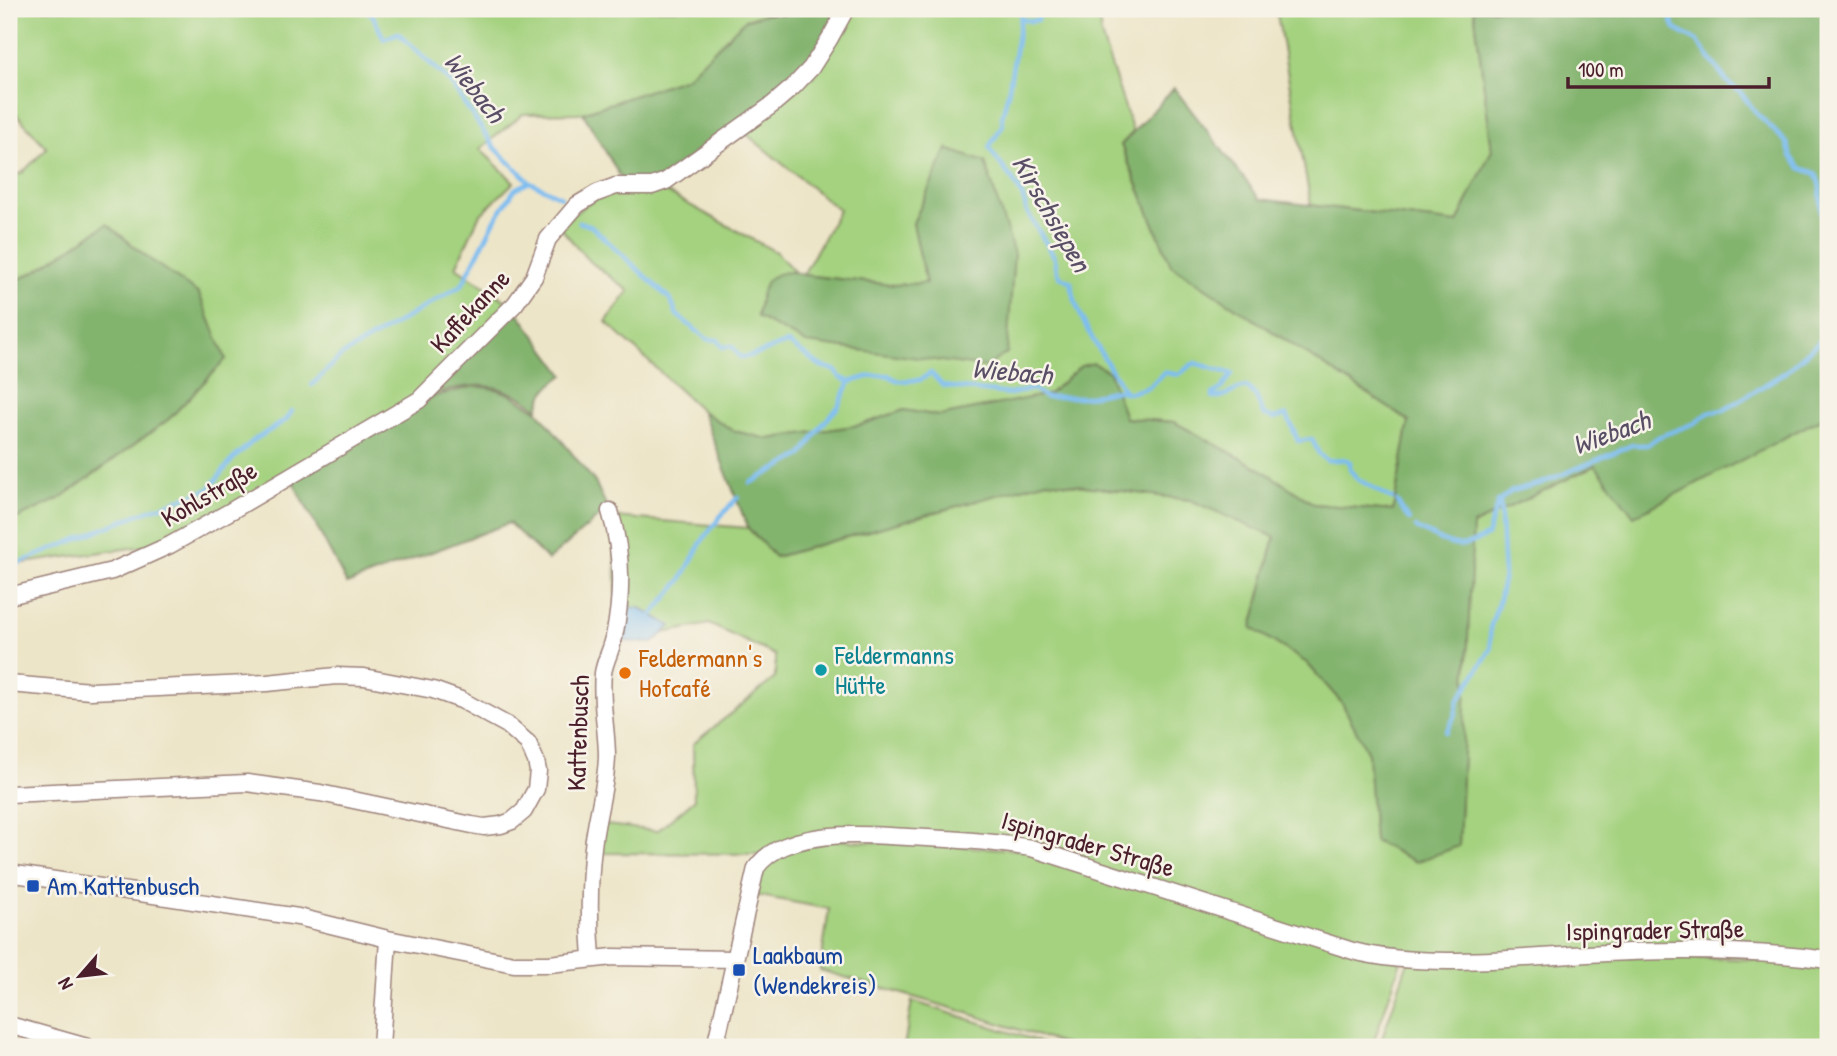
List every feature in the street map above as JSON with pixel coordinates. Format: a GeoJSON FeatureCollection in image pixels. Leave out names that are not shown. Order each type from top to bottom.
{"type":"FeatureCollection","features":[{"type":"Feature","properties":{"kind":"street"},"geometry":{"type":"LineString","coordinates":[[776,9],[786,9]]}},
{"type":"Feature","properties":{"kind":"street","name":"Kaffekanne"},"geometry":{"type":"LineString","coordinates":[[419,400],[515,304],[534,277],[548,239],[569,213],[597,193],[616,186],[652,186],[675,176],[772,105],[811,68],[846,9]]}},
{"type":"Feature","properties":{"kind":"street","name":"Kohlstraße"},"geometry":{"type":"LineString","coordinates":[[9,596],[112,571],[143,558],[231,511],[419,400]]}},
{"type":"Feature","properties":{"kind":"street","name":"Kattenbusch"},"geometry":{"type":"LineString","coordinates":[[592,958],[590,929],[593,847],[607,759],[602,719],[603,674],[614,640],[621,568],[618,537],[610,511]]}},
{"type":"Feature","properties":{"kind":"street"},"geometry":{"type":"LineString","coordinates":[[9,684],[91,691],[267,683],[336,676],[365,677],[433,690],[461,700],[507,724],[528,743],[538,771],[536,789],[528,805],[507,823],[493,827],[320,793],[247,783],[9,794]]}},
{"type":"Feature","properties":{"kind":"street","name":"Ispingrader Straße"},"geometry":{"type":"LineString","coordinates":[[715,1047],[756,869],[763,858],[786,845],[832,836],[976,840],[1031,848],[1368,955],[1405,960],[1506,959],[1682,950],[1828,960]]}},
{"type":"Feature","properties":{"kind":"street"},"geometry":{"type":"LineString","coordinates":[[9,873],[298,918],[514,964],[549,964],[592,958],[734,959]]}},
{"type":"Feature","properties":{"kind":"street"},"geometry":{"type":"LineString","coordinates":[[381,1047],[388,939]]}},
{"type":"Feature","properties":{"kind":"street"},"geometry":{"type":"LineString","coordinates":[[9,1025],[87,1047]]}},
{"type":"Feature","properties":{"kind":"green space"},"geometry":{"type":"Polygon","coordinates":[[[9,9],[775,11],[745,20],[686,78],[582,113],[523,114],[480,149],[514,182],[479,216],[456,267],[512,305],[418,398],[167,543],[9,565],[11,521],[61,498],[169,419],[226,359],[148,258],[107,224],[36,271],[9,284],[9,176],[22,173],[47,148],[9,106],[9,9]]]}},
{"type":"Feature","properties":{"kind":"green space"},"geometry":{"type":"Polygon","coordinates":[[[849,9],[1098,9],[1101,35],[1133,132],[1121,145],[1171,265],[1409,421],[1393,511],[1314,504],[1259,468],[1174,422],[1125,418],[1109,372],[1081,366],[1049,394],[940,416],[904,410],[860,425],[768,439],[734,431],[702,411],[606,322],[629,291],[588,260],[559,226],[598,195],[657,187],[776,252],[794,271],[770,281],[763,292],[757,317],[986,367],[948,149],[913,223],[926,283],[894,285],[803,275],[839,210],[740,129],[849,9]]]}},
{"type":"Feature","properties":{"kind":"green space"},"geometry":{"type":"Polygon","coordinates":[[[1226,9],[1474,9],[1492,150],[1457,223],[1311,205],[1277,14],[1233,15],[1226,9]]]}},
{"type":"Feature","properties":{"kind":"green space"},"geometry":{"type":"Polygon","coordinates":[[[1474,9],[1828,9],[1828,415],[1634,516],[1595,465],[1473,525],[1459,846],[1416,862],[1374,841],[1368,753],[1342,703],[1307,663],[1252,628],[1275,537],[1190,500],[1047,481],[775,557],[748,528],[702,411],[734,431],[768,439],[860,425],[904,410],[940,416],[1049,394],[1081,366],[1094,363],[1109,372],[1125,418],[1174,422],[1259,468],[1314,504],[1393,511],[1409,421],[1171,265],[1121,145],[1174,88],[1260,199],[1457,223],[1492,150],[1474,9]]]}},
{"type":"Feature","properties":{"kind":"green space"},"geometry":{"type":"Polygon","coordinates":[[[843,10],[792,86],[653,184],[624,183],[583,113],[686,78],[745,20],[775,11],[843,10]]]}},
{"type":"Feature","properties":{"kind":"green space"},"geometry":{"type":"Polygon","coordinates":[[[947,149],[985,162],[1014,254],[1007,353],[986,367],[806,343],[757,317],[764,286],[773,276],[783,273],[894,285],[926,283],[913,223],[947,149]]]}},
{"type":"Feature","properties":{"kind":"green space"},"geometry":{"type":"Polygon","coordinates":[[[107,224],[148,258],[199,294],[226,359],[169,419],[61,498],[11,521],[9,525],[9,284],[36,271],[107,224]]]}},
{"type":"Feature","properties":{"kind":"green space"},"geometry":{"type":"Polygon","coordinates":[[[514,307],[564,375],[547,389],[538,409],[524,399],[496,387],[468,386],[423,397],[514,307]]]}},
{"type":"Feature","properties":{"kind":"green space"},"geometry":{"type":"Polygon","coordinates":[[[475,386],[512,395],[538,411],[595,482],[608,509],[548,560],[509,523],[347,584],[291,478],[419,400],[475,386]]]}},
{"type":"Feature","properties":{"kind":"green space"},"geometry":{"type":"Polygon","coordinates":[[[1828,415],[1828,707],[1820,709],[1828,768],[1828,956],[1368,953],[1033,847],[870,833],[761,854],[595,853],[599,824],[657,831],[694,800],[693,744],[775,678],[775,655],[709,624],[618,642],[614,517],[748,528],[776,557],[1047,481],[1190,500],[1275,537],[1252,628],[1307,663],[1342,703],[1368,753],[1374,841],[1459,845],[1472,525],[1596,465],[1738,461],[1828,415]]]}},
{"type":"Feature","properties":{"kind":"green space"},"geometry":{"type":"Polygon","coordinates":[[[832,840],[1028,850],[1401,961],[1372,1047],[1211,1047],[1201,1044],[1169,1047],[1072,1047],[955,1009],[820,970],[829,909],[755,895],[763,869],[774,855],[832,840]]]}},
{"type":"Feature","properties":{"kind":"green space"},"geometry":{"type":"Polygon","coordinates":[[[1592,956],[1828,961],[1828,1047],[1379,1047],[1408,961],[1592,956]]]}},
{"type":"Feature","properties":{"kind":"green space"},"geometry":{"type":"Polygon","coordinates":[[[912,1001],[1031,1039],[1051,1047],[904,1047],[912,1001]]]}},
{"type":"Feature","properties":{"kind":"water"},"geometry":{"type":"Polygon","coordinates":[[[625,607],[640,608],[671,626],[653,643],[624,641],[622,632],[625,607]]]}},
{"type":"Feature","properties":{"kind":"waterway","name":"Wiebach"},"geometry":{"type":"LineString","coordinates":[[363,9],[372,14],[384,39],[398,33],[449,81],[495,148],[530,182],[561,197]]}},
{"type":"Feature","properties":{"kind":"waterway","name":"Kirschsiepen"},"geometry":{"type":"LineString","coordinates":[[1022,9],[1002,117],[1003,125],[989,147],[1016,185],[1026,210],[1055,258],[1057,271],[1061,277],[1071,282],[1085,325],[1124,391]]}},
{"type":"Feature","properties":{"kind":"waterway"},"geometry":{"type":"LineString","coordinates":[[1021,19],[1037,20],[1040,9]]}},
{"type":"Feature","properties":{"kind":"waterway"},"geometry":{"type":"LineString","coordinates":[[1667,9],[1675,29],[1697,41],[1728,83],[1740,92],[1758,115],[1787,143],[1791,156],[1800,168],[1815,173],[1820,187],[1822,218],[1828,232]]}},
{"type":"Feature","properties":{"kind":"waterway"},"geometry":{"type":"LineString","coordinates":[[312,385],[341,356],[462,285],[496,218],[515,189],[530,182]]}},
{"type":"Feature","properties":{"kind":"waterway","name":"Wiebach"},"geometry":{"type":"LineString","coordinates":[[579,222],[591,226],[670,299],[677,315],[707,339],[718,340],[722,347],[732,346],[740,357],[788,343],[821,366],[835,370],[840,377],[850,382],[888,375],[898,381],[920,380],[931,373],[943,386],[1010,394],[1033,389],[1045,397],[1085,397],[1117,390],[1129,393],[1149,387],[1164,372],[1179,374],[1195,363],[1232,374],[1213,397],[1247,387],[1256,396],[1263,414],[1274,418],[1287,415],[1298,441],[1312,439],[1319,454],[1327,460],[1344,459],[1350,462],[1350,469],[1356,478],[1392,499]]}},
{"type":"Feature","properties":{"kind":"waterway","name":"Wiebach"},"geometry":{"type":"LineString","coordinates":[[1416,527],[1455,545],[1467,545],[1479,540],[1487,536],[1498,502],[1512,491],[1542,483],[1632,445],[1647,445],[1658,437],[1695,423],[1710,412],[1724,410],[1784,373],[1828,334]]}},
{"type":"Feature","properties":{"kind":"waterway"},"geometry":{"type":"LineString","coordinates":[[750,483],[802,455],[838,407],[850,382]]}},
{"type":"Feature","properties":{"kind":"waterway"},"geometry":{"type":"LineString","coordinates":[[9,567],[139,514],[209,489],[232,460],[254,440],[286,420],[292,411]]}},
{"type":"Feature","properties":{"kind":"waterway"},"geometry":{"type":"LineString","coordinates":[[649,619],[681,580],[702,541],[738,497]]}},
{"type":"Feature","properties":{"kind":"waterway"},"geometry":{"type":"LineString","coordinates":[[1446,732],[1455,716],[1458,701],[1491,649],[1490,628],[1504,575],[1500,500]]}},
{"type":"Feature","properties":{"kind":"waterway","name":"Wiebach"},"geometry":{"type":"LineString","coordinates":[[1397,502],[1409,520]]}},
{"type":"Feature","properties":{"kind":"place","name":"Feldermanns Hütte"},"geometry":{"type":"Point","coordinates":[821,670]}},
{"type":"Feature","properties":{"kind":"place","name":"Feldermann's Hofcafé"},"geometry":{"type":"Point","coordinates":[625,673]}},
{"type":"Feature","properties":{"kind":"place","name":"Am Kattenbusch"},"geometry":{"type":"Point","coordinates":[33,886]}},
{"type":"Feature","properties":{"kind":"place","name":"Laakbaum (Wendekreis)"},"geometry":{"type":"Point","coordinates":[739,970]}}]}
